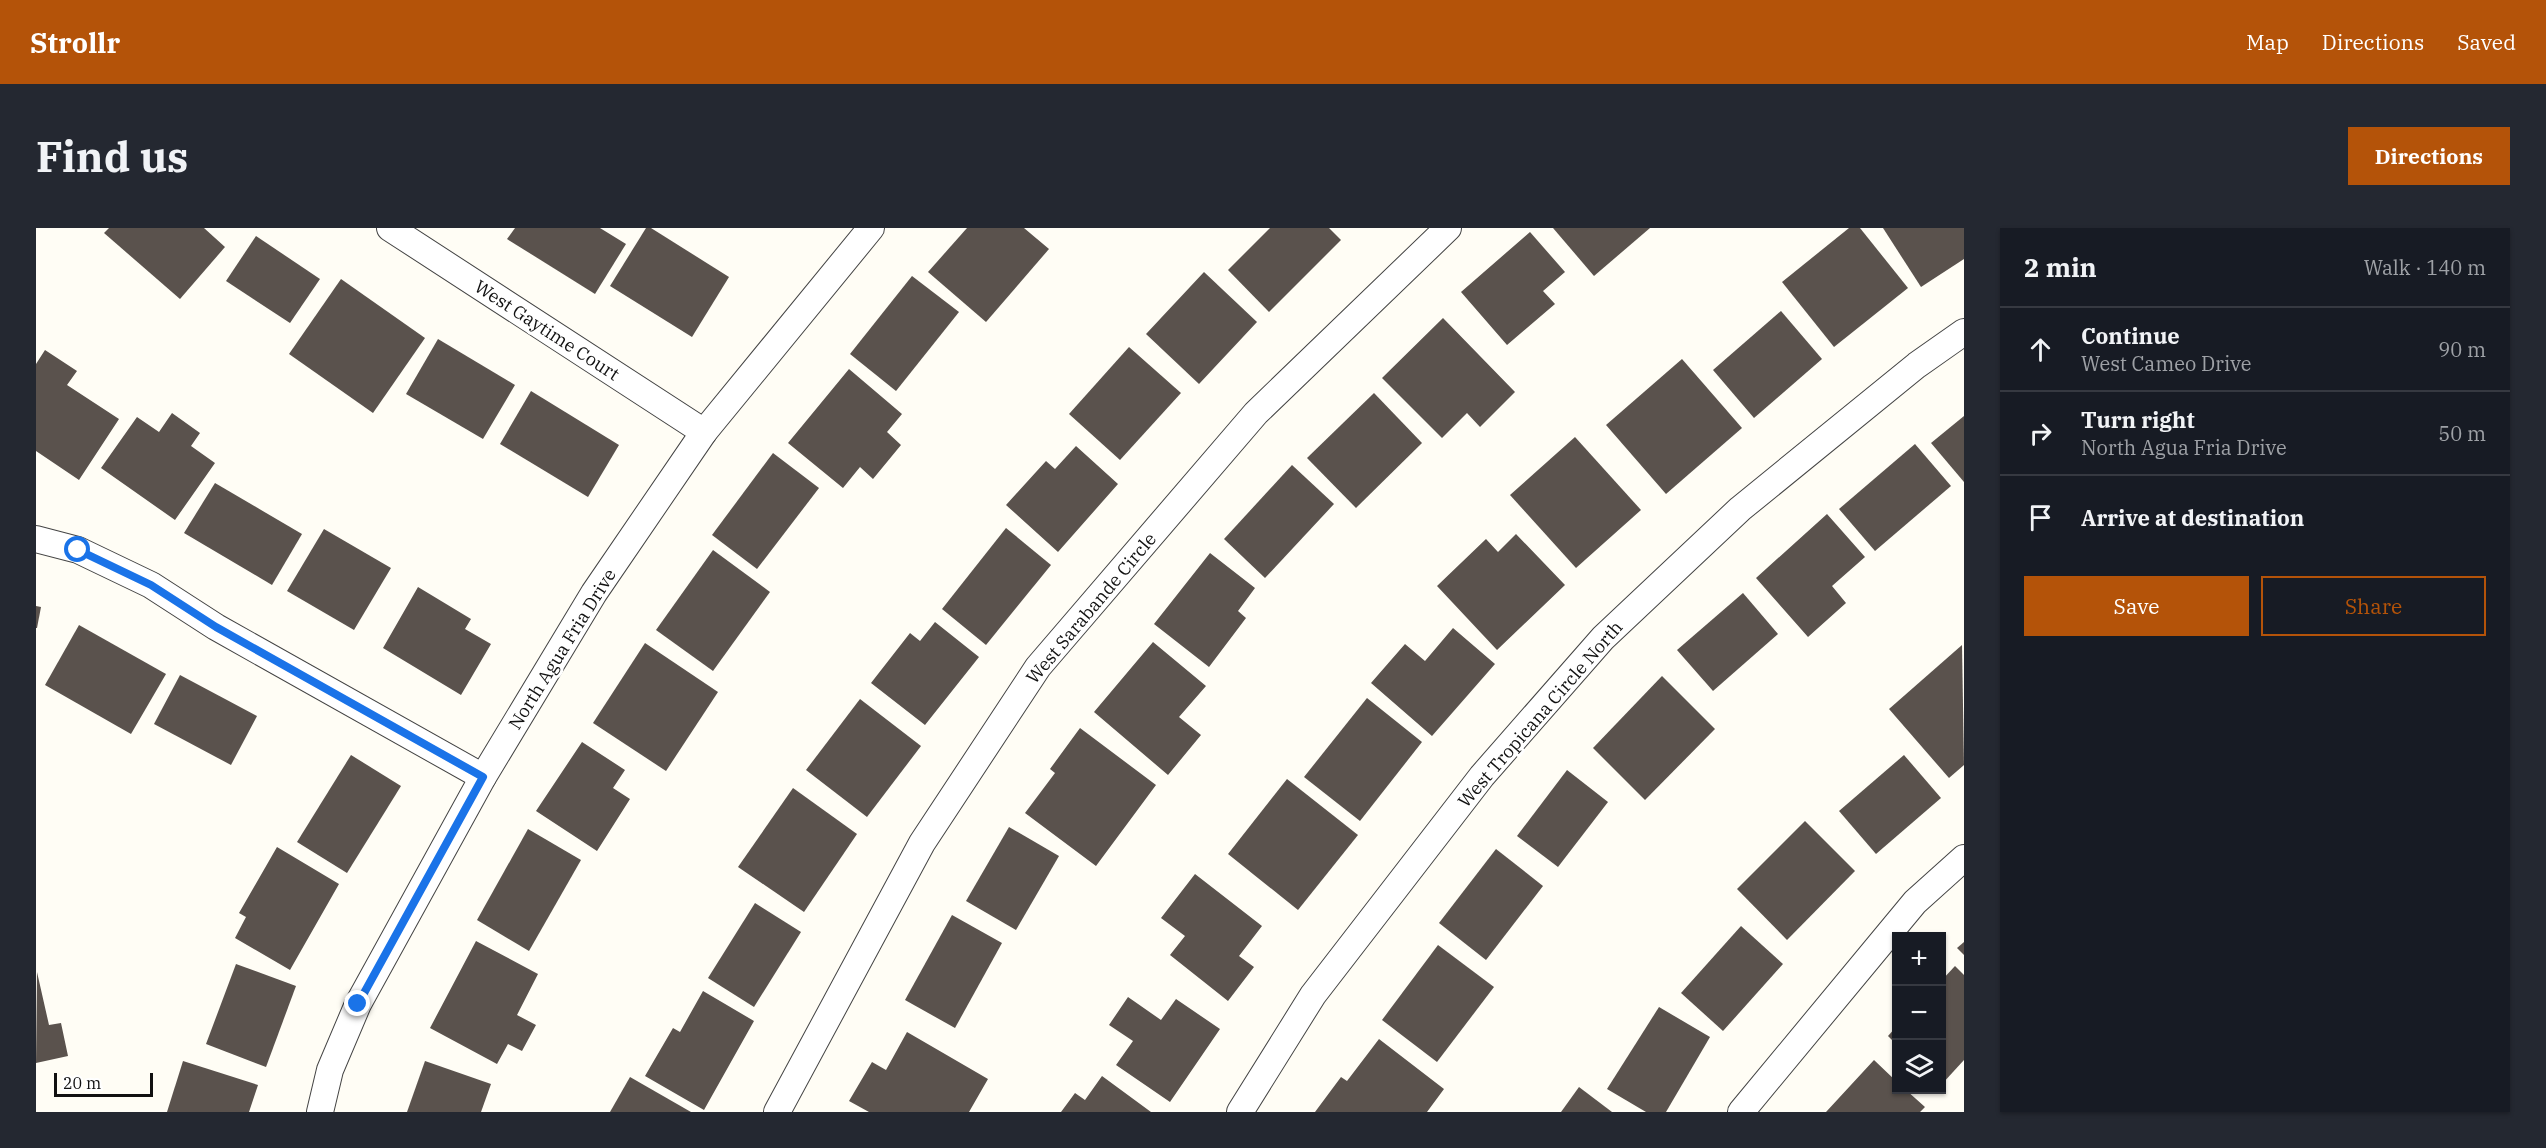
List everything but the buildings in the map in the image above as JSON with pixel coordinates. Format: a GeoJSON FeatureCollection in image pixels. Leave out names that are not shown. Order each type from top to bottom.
{"type":"FeatureCollection","features":[{"type":"Feature","properties":{"kind":"street","name":"West Gaytime Court"},"geometry":{"type":"LineString","coordinates":[[390,228],[704,432]]}},
{"type":"Feature","properties":{"kind":"street","name":"North Agua Fria Drive"},"geometry":{"type":"LineString","coordinates":[[320,1112],[330,1070],[358,1004],[483,777],[594,593],[704,432],[872,228]]}},
{"type":"Feature","properties":{"kind":"street","name":"West Sarabande Circle"},"geometry":{"type":"LineString","coordinates":[[777,1112],[922,843],[1038,667],[1256,413],[1448,228]]}},
{"type":"Feature","properties":{"kind":"street","name":"West Tropicana Circle North"},"geometry":{"type":"LineString","coordinates":[[1240,1112],[1313,995],[1482,776],[1603,638],[1740,509],[1917,365],[1964,332]]}},
{"type":"Feature","properties":{"kind":"street"},"geometry":{"type":"LineString","coordinates":[[36,539],[78,550],[151,585],[216,627],[483,777]]}},
{"type":"Feature","properties":{"kind":"street"},"geometry":{"type":"LineString","coordinates":[[1741,1112],[1915,902],[1964,858]]}},
{"type":"Feature","properties":{"kind":"route"},"geometry":{"type":"LineString","coordinates":[[78,550],[151,585],[216,627],[483,777],[358,1004]]}}]}
